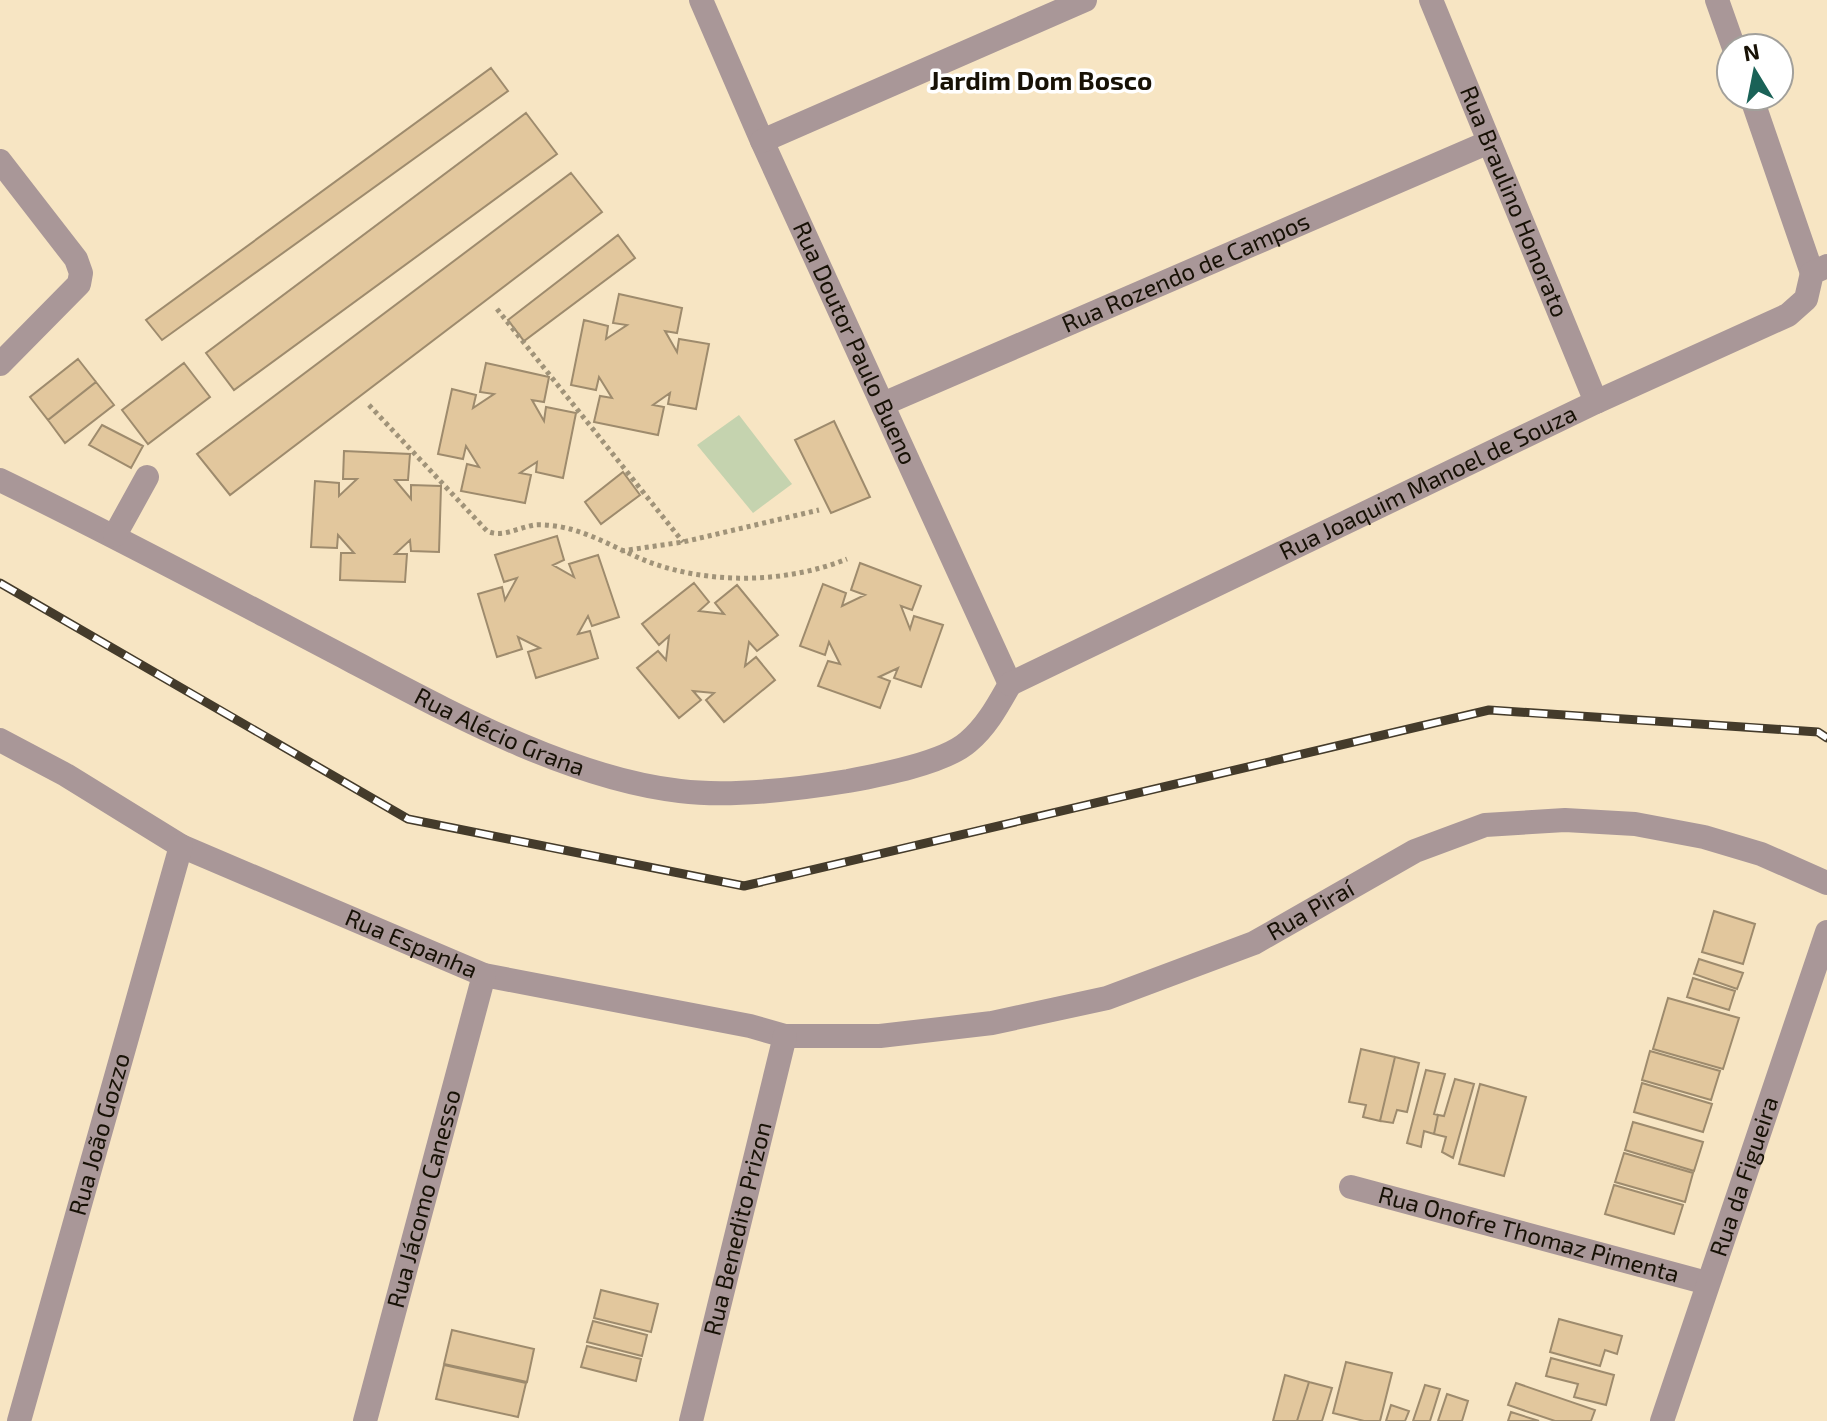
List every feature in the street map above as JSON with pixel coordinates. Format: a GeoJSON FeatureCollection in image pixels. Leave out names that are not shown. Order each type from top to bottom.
{"type":"FeatureCollection","features":[{"type":"Feature","properties":{"kind":"street","name":"Rua Doutor Paulo Bueno"},"geometry":{"type":"LineString","coordinates":[[701,0],[762,141],[1010,684]]}},
{"type":"Feature","properties":{"kind":"street"},"geometry":{"type":"LineString","coordinates":[[762,141],[1085,0]]}},
{"type":"Feature","properties":{"kind":"street","name":"Rua Braulino Honorato"},"geometry":{"type":"LineString","coordinates":[[1431,0],[1596,402]]}},
{"type":"Feature","properties":{"kind":"street"},"geometry":{"type":"LineString","coordinates":[[1717,0],[1728,32]]}},
{"type":"Feature","properties":{"kind":"street"},"geometry":{"type":"LineString","coordinates":[[1757,112],[1819,270]]}},
{"type":"Feature","properties":{"kind":"street","name":"Rua Rozendo de Campos"},"geometry":{"type":"LineString","coordinates":[[883,404],[1489,142]]}},
{"type":"Feature","properties":{"kind":"street"},"geometry":{"type":"LineString","coordinates":[[0,161],[76,259],[81,273],[79,284],[0,364]]}},
{"type":"Feature","properties":{"kind":"street","name":"Rua Joaquim Manoel de Souza"},"geometry":{"type":"LineString","coordinates":[[1010,684],[1596,402],[1788,315],[1806,299],[1819,270]]}},
{"type":"Feature","properties":{"kind":"street"},"geometry":{"type":"LineString","coordinates":[[115,535],[147,477]]}},
{"type":"Feature","properties":{"kind":"street","name":"Rua Alécio Grana"},"geometry":{"type":"LineString","coordinates":[[0,480],[115,535],[426,700],[529,749],[628,782],[681,791],[732,791],[820,785],[884,775],[927,762],[966,744],[989,721],[1010,684]]}},
{"type":"Feature","properties":{"kind":"street","name":"Rua Espanha"},"geometry":{"type":"LineString","coordinates":[[0,740],[66,775],[181,846],[484,975],[750,1026],[785,1036]]}},
{"type":"Feature","properties":{"kind":"street","name":"Rua Piraí"},"geometry":{"type":"LineString","coordinates":[[785,1036],[880,1036],[992,1023],[1107,998],[1254,943],[1415,851],[1485,825],[1565,820],[1635,824],[1704,837],[1761,854],[1827,883]]}},
{"type":"Feature","properties":{"kind":"street","name":"Rua João Gozzo"},"geometry":{"type":"LineString","coordinates":[[19,1421],[181,846]]}},
{"type":"Feature","properties":{"kind":"street","name":"Rua da Figueira"},"geometry":{"type":"LineString","coordinates":[[1662,1421],[1827,932]]}},
{"type":"Feature","properties":{"kind":"street","name":"Rua Jácomo Canesso"},"geometry":{"type":"LineString","coordinates":[[365,1421],[484,975]]}},
{"type":"Feature","properties":{"kind":"street","name":"Rua Benedito Prizon"},"geometry":{"type":"LineString","coordinates":[[691,1421],[785,1036]]}},
{"type":"Feature","properties":{"kind":"street","name":"Rua Onofre Thomaz Pimenta"},"geometry":{"type":"LineString","coordinates":[[1351,1187],[1707,1283]]}},
{"type":"Feature","properties":{"kind":"path"},"geometry":{"type":"LineString","coordinates":[[497,309],[683,542]]}},
{"type":"Feature","properties":{"kind":"path"},"geometry":{"type":"LineString","coordinates":[[369,405],[487,531],[497,535],[538,525],[570,529],[675,571],[738,577],[795,575],[847,559]]}},
{"type":"Feature","properties":{"kind":"path"},"geometry":{"type":"LineString","coordinates":[[620,551],[683,542],[819,510]]}},
{"type":"Feature","properties":{"kind":"green space"},"geometry":{"type":"Polygon","coordinates":[[[739,415],[792,484],[753,513],[697,445],[739,415]]]}},
{"type":"Feature","properties":{"kind":"building"},"geometry":{"type":"Polygon","coordinates":[[[491,68],[508,91],[162,340],[146,320],[491,68]]]}},
{"type":"Feature","properties":{"kind":"building"},"geometry":{"type":"Polygon","coordinates":[[[526,113],[557,154],[234,390],[206,353],[526,113]]]}},
{"type":"Feature","properties":{"kind":"building"},"geometry":{"type":"Polygon","coordinates":[[[571,173],[602,212],[230,495],[197,454],[571,173]]]}},
{"type":"Feature","properties":{"kind":"building"},"geometry":{"type":"Polygon","coordinates":[[[618,235],[635,258],[524,341],[508,320],[618,235]]]}},
{"type":"Feature","properties":{"kind":"building"},"geometry":{"type":"Polygon","coordinates":[[[619,294],[682,308],[677,333],[665,331],[677,352],[679,339],[709,344],[696,409],[668,404],[670,393],[653,405],[664,407],[658,435],[594,422],[600,396],[612,398],[599,377],[596,390],[571,385],[584,320],[608,326],[606,339],[627,325],[613,323],[619,294]]]}},
{"type":"Feature","properties":{"kind":"building"},"geometry":{"type":"Polygon","coordinates":[[[78,359],[96,382],[48,420],[30,397],[78,359]]]}},
{"type":"Feature","properties":{"kind":"building"},"geometry":{"type":"Polygon","coordinates":[[[184,363],[210,397],[148,444],[122,410],[184,363]]]}},
{"type":"Feature","properties":{"kind":"building"},"geometry":{"type":"Polygon","coordinates":[[[486,363],[549,377],[544,402],[532,400],[544,421],[546,407],[576,413],[563,478],[536,472],[537,462],[520,473],[531,475],[525,503],[461,491],[467,464],[479,467],[466,446],[463,459],[438,454],[452,389],[476,395],[473,408],[494,394],[480,392],[486,363]]]}},
{"type":"Feature","properties":{"kind":"building"},"geometry":{"type":"Polygon","coordinates":[[[96,382],[114,405],[65,443],[48,420],[96,382]]]}},
{"type":"Feature","properties":{"kind":"building"},"geometry":{"type":"Polygon","coordinates":[[[834,421],[870,497],[831,513],[795,440],[834,421]]]}},
{"type":"Feature","properties":{"kind":"building"},"geometry":{"type":"Polygon","coordinates":[[[102,425],[143,446],[131,468],[89,445],[102,425]]]}},
{"type":"Feature","properties":{"kind":"building"},"geometry":{"type":"Polygon","coordinates":[[[344,451],[410,454],[408,480],[395,480],[411,499],[411,485],[441,486],[439,552],[411,551],[410,540],[395,554],[407,554],[405,582],[340,580],[341,553],[354,553],[338,535],[337,548],[311,547],[315,481],[339,483],[339,496],[357,479],[343,479],[344,451]]]}},
{"type":"Feature","properties":{"kind":"building"},"geometry":{"type":"Polygon","coordinates":[[[623,472],[640,495],[601,524],[585,502],[623,472]]]}},
{"type":"Feature","properties":{"kind":"building"},"geometry":{"type":"Polygon","coordinates":[[[557,536],[564,560],[553,565],[574,577],[569,564],[598,555],[619,617],[592,626],[588,616],[578,634],[590,631],[598,658],[536,678],[528,652],[540,648],[518,637],[522,649],[497,657],[478,594],[502,587],[505,600],[517,578],[504,582],[495,555],[557,536]]]}},
{"type":"Feature","properties":{"kind":"building"},"geometry":{"type":"Polygon","coordinates":[[[860,563],[921,586],[912,610],[901,606],[910,629],[914,616],[943,625],[921,687],[894,678],[898,668],[879,677],[890,681],[880,708],[818,686],[828,661],[840,664],[829,642],[825,655],[800,646],[823,584],[846,593],[842,606],[865,595],[851,590],[860,563]]]}},
{"type":"Feature","properties":{"kind":"building"},"geometry":{"type":"Polygon","coordinates":[[[694,583],[709,602],[699,611],[724,614],[715,603],[737,585],[778,635],[757,651],[749,642],[745,666],[756,657],[775,680],[724,722],[706,700],[714,693],[693,691],[701,700],[679,718],[637,668],[658,651],[666,660],[669,636],[659,645],[642,624],[694,583]]]}},
{"type":"Feature","properties":{"kind":"building"},"geometry":{"type":"Polygon","coordinates":[[[1714,911],[1755,924],[1743,964],[1702,952],[1714,911]]]}},
{"type":"Feature","properties":{"kind":"building"},"geometry":{"type":"Polygon","coordinates":[[[1699,959],[1743,973],[1737,989],[1694,974],[1699,959]]]}},
{"type":"Feature","properties":{"kind":"building"},"geometry":{"type":"Polygon","coordinates":[[[1693,978],[1735,991],[1729,1010],[1687,997],[1693,978]]]}},
{"type":"Feature","properties":{"kind":"building"},"geometry":{"type":"Polygon","coordinates":[[[1668,998],[1739,1018],[1723,1069],[1653,1049],[1668,998]]]}},
{"type":"Feature","properties":{"kind":"building"},"geometry":{"type":"Polygon","coordinates":[[[1361,1049],[1395,1057],[1380,1121],[1363,1117],[1366,1105],[1349,1102],[1361,1049]]]}},
{"type":"Feature","properties":{"kind":"building"},"geometry":{"type":"Polygon","coordinates":[[[1650,1051],[1720,1071],[1711,1100],[1642,1080],[1650,1051]]]}},
{"type":"Feature","properties":{"kind":"building"},"geometry":{"type":"Polygon","coordinates":[[[1395,1057],[1419,1063],[1407,1112],[1397,1110],[1393,1123],[1380,1121],[1395,1057]]]}},
{"type":"Feature","properties":{"kind":"building"},"geometry":{"type":"Polygon","coordinates":[[[1426,1070],[1445,1074],[1434,1114],[1438,1115],[1434,1134],[1424,1131],[1421,1147],[1407,1143],[1426,1070]]]}},
{"type":"Feature","properties":{"kind":"building"},"geometry":{"type":"Polygon","coordinates":[[[1455,1079],[1474,1084],[1453,1158],[1442,1152],[1446,1137],[1434,1134],[1438,1115],[1444,1116],[1455,1079]]]}},
{"type":"Feature","properties":{"kind":"building"},"geometry":{"type":"Polygon","coordinates":[[[1642,1083],[1712,1104],[1703,1132],[1634,1112],[1642,1083]]]}},
{"type":"Feature","properties":{"kind":"building"},"geometry":{"type":"Polygon","coordinates":[[[1480,1084],[1526,1097],[1504,1176],[1459,1164],[1480,1084]]]}},
{"type":"Feature","properties":{"kind":"building"},"geometry":{"type":"Polygon","coordinates":[[[1633,1122],[1703,1142],[1694,1171],[1625,1150],[1633,1122]]]}},
{"type":"Feature","properties":{"kind":"building"},"geometry":{"type":"Polygon","coordinates":[[[1624,1153],[1693,1173],[1685,1202],[1615,1182],[1624,1153]]]}},
{"type":"Feature","properties":{"kind":"building"},"geometry":{"type":"Polygon","coordinates":[[[1614,1185],[1683,1205],[1674,1234],[1605,1214],[1614,1185]]]}},
{"type":"Feature","properties":{"kind":"building"},"geometry":{"type":"Polygon","coordinates":[[[601,1290],[658,1304],[651,1332],[594,1318],[601,1290]]]}},
{"type":"Feature","properties":{"kind":"building"},"geometry":{"type":"Polygon","coordinates":[[[1559,1319],[1622,1336],[1617,1354],[1605,1350],[1600,1366],[1550,1352],[1559,1319]]]}},
{"type":"Feature","properties":{"kind":"building"},"geometry":{"type":"Polygon","coordinates":[[[593,1321],[647,1335],[642,1356],[587,1342],[593,1321]]]}},
{"type":"Feature","properties":{"kind":"building"},"geometry":{"type":"Polygon","coordinates":[[[452,1330],[534,1349],[527,1382],[444,1364],[452,1330]]]}},
{"type":"Feature","properties":{"kind":"building"},"geometry":{"type":"Polygon","coordinates":[[[587,1346],[641,1359],[636,1381],[581,1367],[587,1346]]]}},
{"type":"Feature","properties":{"kind":"building"},"geometry":{"type":"Polygon","coordinates":[[[1551,1358],[1614,1375],[1606,1405],[1574,1397],[1578,1384],[1546,1376],[1551,1358]]]}},
{"type":"Feature","properties":{"kind":"building"},"geometry":{"type":"Polygon","coordinates":[[[1346,1362],[1392,1373],[1380,1421],[1364,1421],[1333,1413],[1346,1362]]]}},
{"type":"Feature","properties":{"kind":"building"},"geometry":{"type":"Polygon","coordinates":[[[444,1365],[526,1383],[518,1417],[436,1399],[444,1365]]]}},
{"type":"Feature","properties":{"kind":"building"},"geometry":{"type":"Polygon","coordinates":[[[1285,1375],[1309,1382],[1297,1421],[1273,1421],[1285,1375]]]}},
{"type":"Feature","properties":{"kind":"building"},"geometry":{"type":"Polygon","coordinates":[[[1309,1382],[1332,1388],[1322,1421],[1297,1421],[1309,1382]]]}},
{"type":"Feature","properties":{"kind":"building"},"geometry":{"type":"Polygon","coordinates":[[[1516,1383],[1595,1410],[1591,1421],[1555,1421],[1508,1405],[1516,1383]]]}},
{"type":"Feature","properties":{"kind":"building"},"geometry":{"type":"Polygon","coordinates":[[[1425,1385],[1440,1389],[1430,1421],[1413,1421],[1425,1385]]]}},
{"type":"Feature","properties":{"kind":"building"},"geometry":{"type":"Polygon","coordinates":[[[1447,1394],[1468,1401],[1462,1421],[1438,1421],[1447,1394]]]}},
{"type":"Feature","properties":{"kind":"building"},"geometry":{"type":"Polygon","coordinates":[[[1391,1405],[1409,1411],[1405,1421],[1386,1421],[1391,1405]]]}},
{"type":"Feature","properties":{"kind":"building"},"geometry":{"type":"Polygon","coordinates":[[[1511,1412],[1539,1421],[1508,1421],[1511,1412]]]}},
{"type":"Feature","properties":{"kind":"railway"},"geometry":{"type":"LineString","coordinates":[[0,583],[408,819],[744,886],[1489,710],[1818,732],[1827,738]]}},
{"type":"Feature","properties":{"kind":"district","name":"Jardim Dom Bosco"},"geometry":{"type":"Point","coordinates":[1041,81]}}]}
